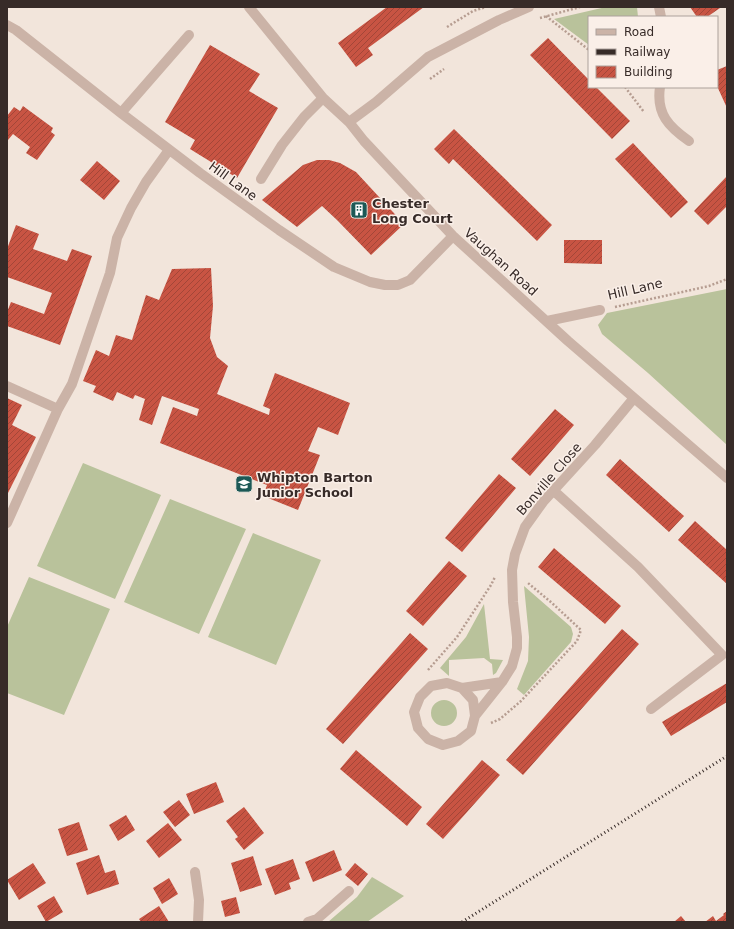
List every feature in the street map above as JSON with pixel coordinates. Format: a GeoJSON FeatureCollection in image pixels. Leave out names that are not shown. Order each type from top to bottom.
{"type":"FeatureCollection","features":[{"type":"Feature","properties":{"kind":"street","name":"Vaughan Road"},"geometry":{"type":"LineString","coordinates":[[249,7],[323,98],[349,122],[364,141],[453,236],[568,341],[727,478]]}},
{"type":"Feature","properties":{"kind":"street"},"geometry":{"type":"LineString","coordinates":[[349,122],[376,102],[428,57],[499,20],[529,7]]}},
{"type":"Feature","properties":{"kind":"street","name":"Hill Lane"},"geometry":{"type":"LineString","coordinates":[[7,25],[16,30],[170,150],[279,230],[334,267],[370,282],[385,285],[398,285],[410,280],[453,236]]}},
{"type":"Feature","properties":{"kind":"street"},"geometry":{"type":"LineString","coordinates":[[121,113],[189,35]]}},
{"type":"Feature","properties":{"kind":"street"},"geometry":{"type":"LineString","coordinates":[[660,88],[658,99],[664,117],[676,131],[689,141]]}},
{"type":"Feature","properties":{"kind":"street"},"geometry":{"type":"LineString","coordinates":[[261,179],[282,145],[304,117],[323,98]]}},
{"type":"Feature","properties":{"kind":"street"},"geometry":{"type":"LineString","coordinates":[[7,523],[58,409],[72,384],[110,273],[117,238],[131,208],[146,182],[170,150]]}},
{"type":"Feature","properties":{"kind":"street","name":"Hill Lane"},"geometry":{"type":"LineString","coordinates":[[547,321],[600,310]]}},
{"type":"Feature","properties":{"kind":"street"},"geometry":{"type":"LineString","coordinates":[[7,386],[58,409]]}},
{"type":"Feature","properties":{"kind":"street","name":"Bonville Close"},"geometry":{"type":"LineString","coordinates":[[470,731],[476,716],[502,682],[512,666],[517,648],[518,637],[513,602],[512,570],[515,554],[525,527],[543,502],[595,445],[634,398]]}},
{"type":"Feature","properties":{"kind":"street"},"geometry":{"type":"LineString","coordinates":[[554,491],[638,567],[722,655],[651,709]]}},
{"type":"Feature","properties":{"kind":"street"},"geometry":{"type":"LineString","coordinates":[[470,731],[458,741],[443,744],[428,739],[418,728],[414,712],[420,697],[431,686],[447,683],[462,688],[502,682]]}},
{"type":"Feature","properties":{"kind":"street"},"geometry":{"type":"LineString","coordinates":[[462,688],[473,700],[476,716]]}},
{"type":"Feature","properties":{"kind":"street"},"geometry":{"type":"LineString","coordinates":[[196,872],[199,900],[198,922]]}},
{"type":"Feature","properties":{"kind":"street"},"geometry":{"type":"LineString","coordinates":[[308,922],[317,919],[349,891]]}},
{"type":"Feature","properties":{"kind":"path"},"geometry":{"type":"LineString","coordinates":[[540,19],[580,7]]}},
{"type":"Feature","properties":{"kind":"path"},"geometry":{"type":"LineString","coordinates":[[546,16],[588,49]]}},
{"type":"Feature","properties":{"kind":"path"},"geometry":{"type":"LineString","coordinates":[[427,81],[449,64]]}},
{"type":"Feature","properties":{"kind":"path","name":"Hill Lane"},"geometry":{"type":"LineString","coordinates":[[600,310],[710,286],[727,279]]}},
{"type":"Feature","properties":{"kind":"path"},"geometry":{"type":"LineString","coordinates":[[470,731],[500,719],[521,701],[577,641],[581,630],[552,603],[512,570]]}},
{"type":"Feature","properties":{"kind":"path"},"geometry":{"type":"LineString","coordinates":[[431,686],[428,671],[457,637],[492,585],[497,573]]}},
{"type":"Feature","properties":{"kind":"green space"},"geometry":{"type":"Polygon","coordinates":[[[606,7],[637,7],[638,16],[588,16],[588,44],[554,19],[606,7]]]}},
{"type":"Feature","properties":{"kind":"green space"},"geometry":{"type":"Polygon","coordinates":[[[727,289],[727,445],[648,373],[602,334],[598,325],[607,313],[727,289]]]}},
{"type":"Feature","properties":{"kind":"green space"},"geometry":{"type":"Polygon","coordinates":[[[83,463],[161,495],[115,599],[37,566],[83,463]]]}},
{"type":"Feature","properties":{"kind":"green space"},"geometry":{"type":"Polygon","coordinates":[[[170,499],[246,529],[199,634],[124,602],[170,499]]]}},
{"type":"Feature","properties":{"kind":"green space"},"geometry":{"type":"Polygon","coordinates":[[[253,533],[321,560],[276,665],[208,637],[253,533]]]}},
{"type":"Feature","properties":{"kind":"green space"},"geometry":{"type":"Polygon","coordinates":[[[29,577],[110,609],[64,715],[7,693],[7,627],[29,577]]]}},
{"type":"Feature","properties":{"kind":"green space"},"geometry":{"type":"Polygon","coordinates":[[[524,586],[571,627],[573,634],[571,642],[524,695],[517,689],[528,661],[529,637],[524,586]]]}},
{"type":"Feature","properties":{"kind":"green space"},"geometry":{"type":"Polygon","coordinates":[[[484,604],[490,659],[503,660],[496,673],[493,675],[492,664],[484,658],[449,660],[449,676],[440,668],[466,637],[484,604]]]}},
{"type":"Feature","properties":{"kind":"green space"},"geometry":{"type":"Polygon","coordinates":[[[444,700],[453,704],[457,713],[453,722],[444,726],[435,722],[431,713],[435,704],[444,700]]]}},
{"type":"Feature","properties":{"kind":"green space"},"geometry":{"type":"Polygon","coordinates":[[[372,877],[404,896],[367,922],[328,922],[357,897],[372,877]]]}},
{"type":"Feature","properties":{"kind":"building"},"geometry":{"type":"Polygon","coordinates":[[[387,7],[424,7],[368,48],[373,55],[356,67],[338,43],[387,7]]]}},
{"type":"Feature","properties":{"kind":"building"},"geometry":{"type":"Polygon","coordinates":[[[690,7],[720,8],[708,16],[696,16],[690,7]]]}},
{"type":"Feature","properties":{"kind":"building"},"geometry":{"type":"Polygon","coordinates":[[[548,38],[588,79],[588,88],[597,88],[630,121],[612,139],[530,55],[548,38]]]}},
{"type":"Feature","properties":{"kind":"building"},"geometry":{"type":"Polygon","coordinates":[[[210,45],[260,74],[249,91],[278,108],[237,178],[190,149],[195,140],[165,122],[210,45]]]}},
{"type":"Feature","properties":{"kind":"building"},"geometry":{"type":"Polygon","coordinates":[[[727,66],[727,108],[718,88],[718,70],[727,66]]]}},
{"type":"Feature","properties":{"kind":"building"},"geometry":{"type":"Polygon","coordinates":[[[23,106],[53,128],[51,132],[55,135],[37,160],[26,153],[30,147],[13,134],[8,140],[7,139],[7,116],[14,107],[20,111],[23,106]]]}},
{"type":"Feature","properties":{"kind":"building"},"geometry":{"type":"Polygon","coordinates":[[[454,129],[552,225],[537,241],[453,159],[449,164],[434,149],[454,129]]]}},
{"type":"Feature","properties":{"kind":"building"},"geometry":{"type":"Polygon","coordinates":[[[633,143],[688,202],[671,218],[615,159],[633,143]]]}},
{"type":"Feature","properties":{"kind":"building","name":"Chester Long Court"},"geometry":{"type":"Polygon","coordinates":[[[317,160],[329,160],[340,163],[356,172],[404,224],[371,255],[322,206],[297,227],[262,200],[303,165],[317,160]]]}},
{"type":"Feature","properties":{"kind":"building"},"geometry":{"type":"Polygon","coordinates":[[[97,161],[120,181],[104,200],[80,180],[97,161]]]}},
{"type":"Feature","properties":{"kind":"building"},"geometry":{"type":"Polygon","coordinates":[[[727,176],[727,206],[708,225],[694,211],[727,176]]]}},
{"type":"Feature","properties":{"kind":"building"},"geometry":{"type":"Polygon","coordinates":[[[16,225],[39,234],[33,249],[67,261],[72,249],[92,256],[60,345],[7,326],[7,312],[11,302],[44,314],[52,293],[7,277],[7,249],[16,225]]]}},
{"type":"Feature","properties":{"kind":"building"},"geometry":{"type":"Polygon","coordinates":[[[564,240],[602,240],[602,264],[564,263],[564,240]]]}},
{"type":"Feature","properties":{"kind":"building"},"geometry":{"type":"Polygon","coordinates":[[[211,268],[213,306],[210,338],[217,357],[228,366],[217,394],[269,415],[270,409],[263,406],[275,373],[350,403],[338,435],[318,427],[308,451],[320,455],[298,510],[263,496],[267,485],[160,443],[173,407],[197,416],[199,409],[162,396],[152,425],[139,420],[145,399],[135,395],[133,399],[117,392],[113,401],[93,392],[96,386],[83,381],[96,350],[109,356],[116,335],[132,340],[146,295],[159,300],[172,269],[211,268]]]}},
{"type":"Feature","properties":{"kind":"building"},"geometry":{"type":"Polygon","coordinates":[[[7,398],[22,405],[12,425],[36,437],[7,495],[7,398]]]}},
{"type":"Feature","properties":{"kind":"building"},"geometry":{"type":"Polygon","coordinates":[[[555,409],[574,425],[530,476],[511,459],[555,409]]]}},
{"type":"Feature","properties":{"kind":"building"},"geometry":{"type":"Polygon","coordinates":[[[620,459],[684,516],[669,532],[606,475],[620,459]]]}},
{"type":"Feature","properties":{"kind":"building"},"geometry":{"type":"Polygon","coordinates":[[[499,474],[516,488],[462,552],[445,538],[499,474]]]}},
{"type":"Feature","properties":{"kind":"building"},"geometry":{"type":"Polygon","coordinates":[[[695,521],[727,550],[727,584],[678,540],[695,521]]]}},
{"type":"Feature","properties":{"kind":"building"},"geometry":{"type":"Polygon","coordinates":[[[554,548],[621,606],[605,624],[538,567],[554,548]]]}},
{"type":"Feature","properties":{"kind":"building"},"geometry":{"type":"Polygon","coordinates":[[[449,561],[467,576],[423,626],[406,611],[449,561]]]}},
{"type":"Feature","properties":{"kind":"building"},"geometry":{"type":"Polygon","coordinates":[[[622,629],[639,644],[523,775],[506,760],[622,629]]]}},
{"type":"Feature","properties":{"kind":"building"},"geometry":{"type":"Polygon","coordinates":[[[410,633],[428,649],[343,744],[326,729],[410,633]]]}},
{"type":"Feature","properties":{"kind":"building"},"geometry":{"type":"Polygon","coordinates":[[[727,683],[727,702],[671,736],[662,722],[727,683]]]}},
{"type":"Feature","properties":{"kind":"building"},"geometry":{"type":"Polygon","coordinates":[[[356,750],[422,807],[407,826],[340,769],[356,750]]]}},
{"type":"Feature","properties":{"kind":"building"},"geometry":{"type":"Polygon","coordinates":[[[482,760],[500,775],[443,839],[426,824],[482,760]]]}},
{"type":"Feature","properties":{"kind":"building"},"geometry":{"type":"Polygon","coordinates":[[[216,782],[224,802],[194,814],[186,794],[216,782]]]}},
{"type":"Feature","properties":{"kind":"building"},"geometry":{"type":"Polygon","coordinates":[[[179,800],[190,815],[175,827],[163,812],[179,800]]]}},
{"type":"Feature","properties":{"kind":"building"},"geometry":{"type":"Polygon","coordinates":[[[244,807],[264,833],[244,850],[235,839],[238,837],[226,821],[244,807]]]}},
{"type":"Feature","properties":{"kind":"building"},"geometry":{"type":"Polygon","coordinates":[[[126,815],[135,830],[118,841],[109,825],[126,815]]]}},
{"type":"Feature","properties":{"kind":"building"},"geometry":{"type":"Polygon","coordinates":[[[79,822],[88,850],[67,856],[58,829],[79,822]]]}},
{"type":"Feature","properties":{"kind":"building"},"geometry":{"type":"Polygon","coordinates":[[[168,823],[182,840],[159,858],[146,841],[168,823]]]}},
{"type":"Feature","properties":{"kind":"building"},"geometry":{"type":"Polygon","coordinates":[[[334,850],[342,870],[313,882],[305,862],[334,850]]]}},
{"type":"Feature","properties":{"kind":"building"},"geometry":{"type":"Polygon","coordinates":[[[99,855],[105,873],[115,870],[119,884],[87,895],[76,863],[99,855]]]}},
{"type":"Feature","properties":{"kind":"building"},"geometry":{"type":"Polygon","coordinates":[[[253,856],[262,885],[240,892],[231,863],[253,856]]]}},
{"type":"Feature","properties":{"kind":"building"},"geometry":{"type":"Polygon","coordinates":[[[293,859],[300,879],[289,883],[291,889],[275,895],[265,869],[293,859]]]}},
{"type":"Feature","properties":{"kind":"building"},"geometry":{"type":"Polygon","coordinates":[[[33,863],[46,883],[19,900],[7,880],[33,863]]]}},
{"type":"Feature","properties":{"kind":"building"},"geometry":{"type":"Polygon","coordinates":[[[355,863],[368,874],[358,886],[345,875],[355,863]]]}},
{"type":"Feature","properties":{"kind":"building"},"geometry":{"type":"Polygon","coordinates":[[[169,878],[178,894],[162,904],[153,888],[169,878]]]}},
{"type":"Feature","properties":{"kind":"building"},"geometry":{"type":"Polygon","coordinates":[[[54,896],[63,912],[46,922],[37,906],[54,896]]]}},
{"type":"Feature","properties":{"kind":"building"},"geometry":{"type":"Polygon","coordinates":[[[236,897],[240,913],[225,917],[221,901],[236,897]]]}},
{"type":"Feature","properties":{"kind":"building"},"geometry":{"type":"Polygon","coordinates":[[[159,906],[169,922],[141,922],[139,919],[159,906]]]}},
{"type":"Feature","properties":{"kind":"building"},"geometry":{"type":"Polygon","coordinates":[[[727,911],[727,922],[705,922],[713,916],[716,921],[727,911]]]}},
{"type":"Feature","properties":{"kind":"building"},"geometry":{"type":"Polygon","coordinates":[[[681,916],[686,922],[674,922],[681,916]]]}},
{"type":"Feature","properties":{"kind":"railway"},"geometry":{"type":"LineString","coordinates":[[462,922],[727,756]]}},
{"type":"Feature","properties":{"kind":"place","name":"Chester Long Court"},"geometry":{"type":"Point","coordinates":[359,210]}},
{"type":"Feature","properties":{"kind":"place","name":"Whipton Barton Junior School"},"geometry":{"type":"Point","coordinates":[244,484]}}]}
